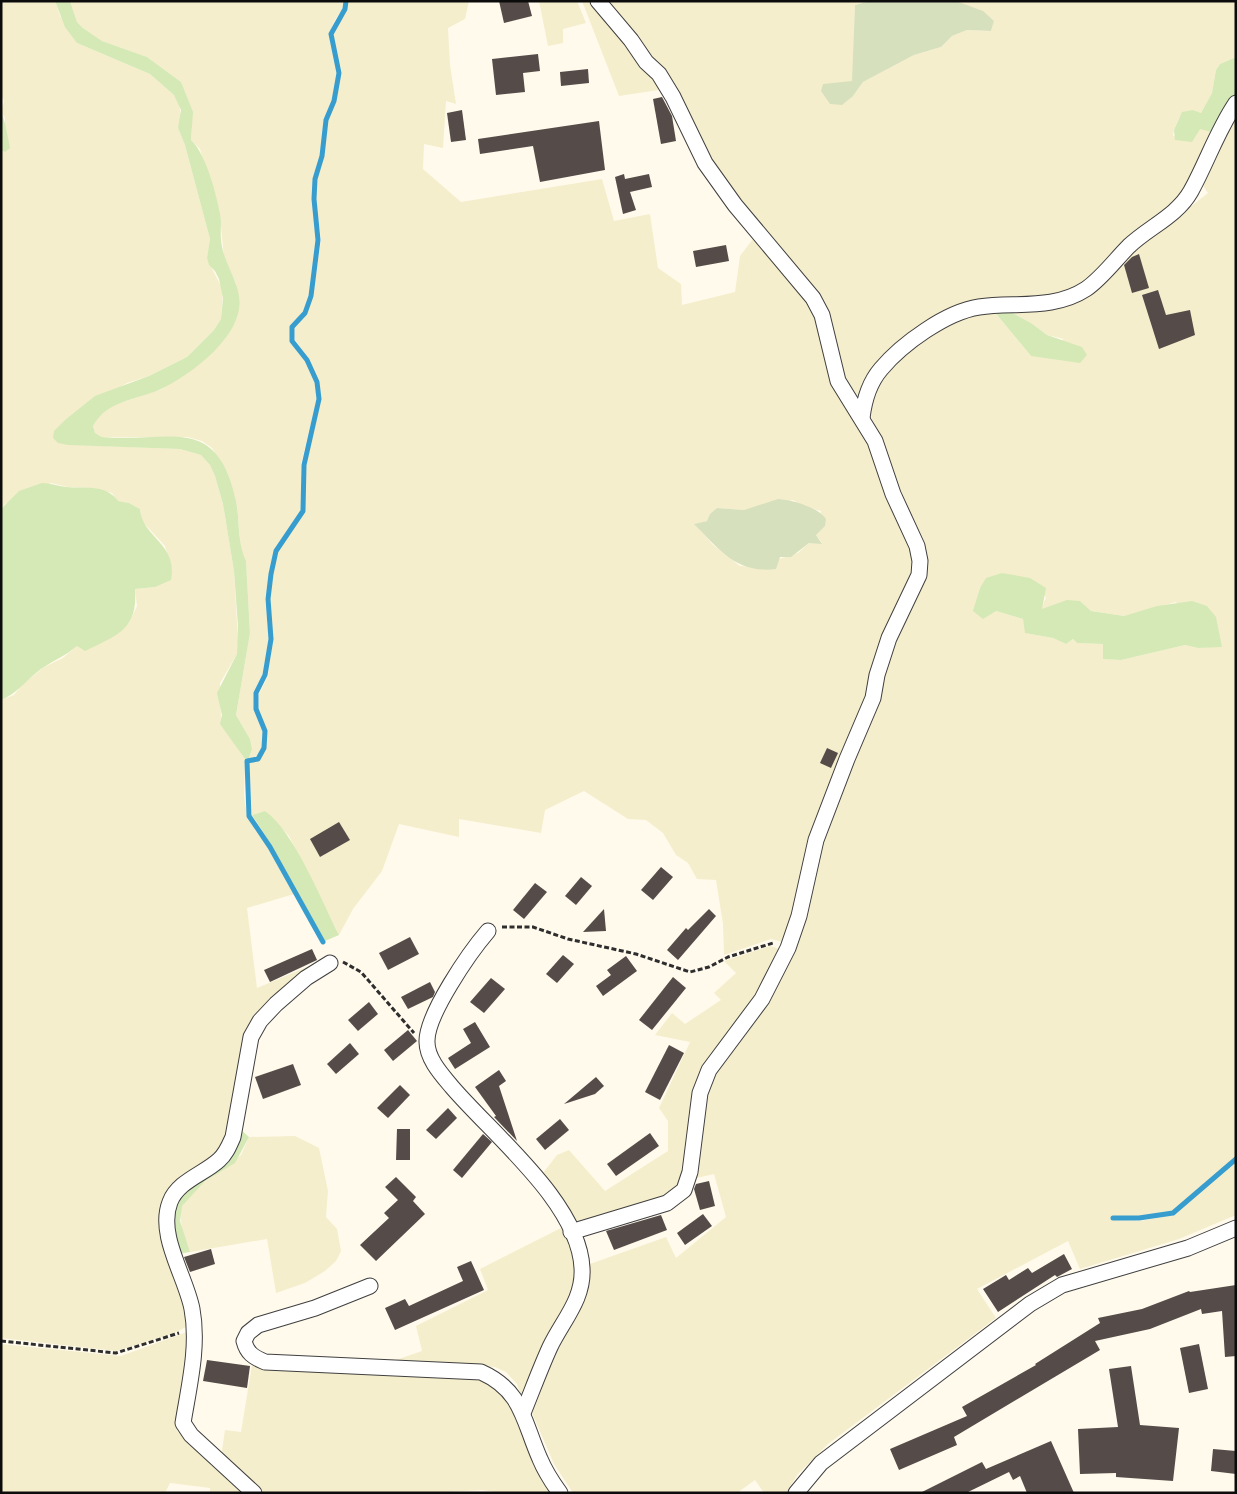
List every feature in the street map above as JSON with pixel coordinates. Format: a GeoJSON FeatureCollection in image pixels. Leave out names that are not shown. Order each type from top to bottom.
{"type":"FeatureCollection","features":[{"type":"Feature","properties":{"kind":"street"},"geometry":{"type":"LineString","coordinates":[[572,1232],[667,1203],[684,1190],[690,1172],[700,1093],[709,1070],[762,999],[788,948],[799,916],[816,840],[846,759],[873,698],[889,638],[920,575],[918,546],[893,494],[875,441],[838,381],[822,315],[813,298],[736,205],[705,163],[673,97],[659,74],[646,62],[631,40],[598,1]]}},
{"type":"Feature","properties":{"kind":"street"},"geometry":{"type":"LineString","coordinates":[[862,418],[870,387],[880,369],[900,351],[953,315],[977,307],[1051,302],[1069,298],[1088,288],[1131,245],[1171,215],[1190,193],[1223,122],[1236,103]]}},
{"type":"Feature","properties":{"kind":"street"},"geometry":{"type":"LineString","coordinates":[[488,931],[467,955],[438,1007],[426,1042],[430,1056],[440,1072],[476,1114],[539,1179],[566,1218],[582,1267],[581,1288],[576,1302],[546,1357],[522,1413]]}},
{"type":"Feature","properties":{"kind":"street"},"geometry":{"type":"LineString","coordinates":[[254,1493],[191,1435],[183,1423],[191,1372],[192,1308],[169,1235],[167,1216],[170,1202],[176,1191],[218,1161],[233,1137],[251,1037],[260,1021],[289,992],[330,963]]}},
{"type":"Feature","properties":{"kind":"street"},"geometry":{"type":"LineString","coordinates":[[796,1493],[821,1463],[1030,1304],[1062,1286],[1188,1248],[1236,1228]]}},
{"type":"Feature","properties":{"kind":"street"},"geometry":{"type":"LineString","coordinates":[[370,1286],[315,1308],[258,1326],[248,1333],[244,1341],[246,1350],[255,1358],[265,1362],[481,1372],[494,1378],[508,1390],[522,1413],[540,1459],[560,1493]]}},
{"type":"Feature","properties":{"kind":"path"},"geometry":{"type":"LineString","coordinates":[[488,931],[508,925],[533,927],[568,939],[636,954],[690,972],[709,967],[728,957],[771,943],[788,948]]}},
{"type":"Feature","properties":{"kind":"path"},"geometry":{"type":"LineString","coordinates":[[330,963],[346,962],[361,972],[418,1038],[426,1042]]}},
{"type":"Feature","properties":{"kind":"path"},"geometry":{"type":"LineString","coordinates":[[1,1341],[116,1353],[175,1335],[193,1325]]}},
{"type":"Feature","properties":{"kind":"shaded area"},"geometry":{"type":"Polygon","coordinates":[[[1,1],[55,1],[60,16],[77,43],[150,74],[174,95],[179,103],[181,117],[178,128],[185,145],[210,239],[207,259],[223,290],[221,319],[214,330],[187,357],[149,376],[127,383],[65,420],[78,445],[180,449],[201,455],[210,465],[223,504],[234,571],[238,641],[237,654],[220,683],[221,724],[245,759],[244,795],[247,817],[269,848],[294,894],[247,908],[257,988],[328,958],[257,1019],[223,1149],[166,1201],[190,1325],[174,1333],[116,1351],[1,1338],[1,700],[14,695],[22,685],[44,667],[63,658],[77,646],[129,623],[137,606],[135,589],[155,587],[172,571],[165,546],[141,520],[140,509],[129,503],[117,501],[112,493],[94,488],[68,487],[51,483],[5,504],[1,509],[1,150],[5,152],[8,140],[5,131],[5,118],[1,112],[4,101],[1,94],[1,1]]]}},
{"type":"Feature","properties":{"kind":"shaded area"},"geometry":{"type":"Polygon","coordinates":[[[70,1],[344,1],[343,8],[329,34],[337,73],[332,101],[324,119],[320,156],[313,178],[312,199],[316,240],[309,295],[303,312],[290,326],[290,341],[305,361],[315,382],[317,399],[301,464],[301,510],[274,550],[269,574],[265,599],[269,639],[263,675],[254,693],[254,709],[263,732],[262,748],[257,757],[249,758],[252,749],[250,739],[236,715],[250,633],[246,561],[241,550],[237,505],[227,472],[212,448],[202,441],[188,437],[102,437],[95,433],[93,426],[98,417],[111,406],[162,389],[211,354],[236,283],[224,258],[220,215],[200,149],[191,140],[192,127],[181,82],[147,57],[102,41],[83,28],[77,22],[70,1]]]}},
{"type":"Feature","properties":{"kind":"shaded area"},"geometry":{"type":"Polygon","coordinates":[[[348,1],[469,1],[465,19],[448,28],[450,65],[456,104],[446,101],[443,148],[424,144],[423,169],[461,202],[602,179],[614,221],[650,214],[658,268],[681,284],[682,305],[735,292],[740,256],[756,235],[810,300],[918,561],[787,943],[771,939],[724,955],[723,924],[716,880],[697,879],[688,863],[676,855],[663,833],[646,820],[628,819],[584,791],[545,810],[541,833],[459,819],[459,837],[399,824],[382,871],[353,909],[339,935],[289,836],[265,811],[252,815],[249,762],[259,761],[266,749],[267,731],[258,709],[259,694],[268,676],[273,639],[270,599],[273,574],[278,552],[305,511],[306,465],[321,399],[319,381],[309,359],[295,340],[294,328],[307,314],[313,296],[321,240],[316,199],[317,179],[324,157],[328,120],[336,102],[342,73],[333,34],[347,10],[348,1]],[[793,500],[744,510],[717,508],[707,521],[695,524],[713,545],[740,566],[754,567],[798,553],[809,543],[822,543],[816,535],[821,511],[803,506],[793,500]]]}},
{"type":"Feature","properties":{"kind":"shaded area"},"geometry":{"type":"Polygon","coordinates":[[[539,1],[577,1],[586,23],[563,29],[563,43],[548,46],[539,1]]]}},
{"type":"Feature","properties":{"kind":"shaded area"},"geometry":{"type":"Polygon","coordinates":[[[582,1],[594,1],[665,89],[619,96],[582,1]]]}},
{"type":"Feature","properties":{"kind":"shaded area"},"geometry":{"type":"Polygon","coordinates":[[[601,1],[870,1],[855,5],[853,96],[863,82],[914,55],[941,47],[952,36],[967,30],[991,31],[994,21],[983,12],[956,1],[1236,1],[1236,57],[1220,64],[1216,70],[1212,93],[1201,113],[1193,110],[1179,118],[1174,130],[1173,136],[1197,132],[1200,128],[1215,133],[1187,192],[1075,292],[979,303],[903,343],[861,411],[847,391],[824,311],[766,239],[601,1]]]}},
{"type":"Feature","properties":{"kind":"shaded area"},"geometry":{"type":"Polygon","coordinates":[[[1236,118],[1236,1157],[1189,1200],[1171,1213],[1141,1217],[1112,1216],[1113,1220],[1140,1221],[1174,1215],[1236,1160],[1236,1215],[1179,1239],[1080,1269],[1068,1241],[977,1289],[996,1318],[828,1444],[798,1474],[786,1493],[764,1493],[755,1480],[737,1493],[573,1493],[554,1464],[529,1406],[587,1265],[666,1237],[676,1258],[726,1217],[714,1174],[692,1179],[700,1127],[711,1076],[755,1018],[818,849],[880,696],[889,659],[926,558],[923,538],[895,488],[872,419],[870,408],[874,392],[891,365],[949,319],[993,310],[1031,356],[1064,339],[1047,335],[1031,323],[1005,309],[1052,305],[1116,265],[1208,193],[1201,183],[1228,122],[1236,118]],[[1002,573],[980,588],[974,611],[996,611],[1023,619],[1026,633],[1053,638],[1066,644],[1073,639],[1077,643],[1104,644],[1104,659],[1121,660],[1185,645],[1198,648],[1222,646],[1176,602],[1124,616],[1091,611],[1080,601],[1041,610],[1046,597],[1010,575],[1002,573]]]}},
{"type":"Feature","properties":{"kind":"shaded area"},"geometry":{"type":"Polygon","coordinates":[[[770,946],[783,950],[760,997],[720,1048],[677,1193],[579,1227],[540,1177],[557,1155],[569,1150],[605,1191],[668,1151],[668,1121],[659,1108],[690,1042],[655,1035],[672,1013],[685,1024],[721,1000],[714,993],[736,973],[724,961],[770,946]]]}},
{"type":"Feature","properties":{"kind":"shaded area"},"geometry":{"type":"Polygon","coordinates":[[[295,1136],[319,1148],[328,1191],[326,1217],[337,1229],[341,1251],[336,1261],[325,1271],[305,1283],[276,1293],[267,1239],[190,1252],[182,1229],[180,1212],[182,1206],[195,1189],[241,1155],[249,1137],[295,1136]]]}},
{"type":"Feature","properties":{"kind":"shaded area"},"geometry":{"type":"Polygon","coordinates":[[[565,1226],[574,1260],[577,1288],[523,1402],[517,1384],[506,1372],[495,1367],[390,1362],[422,1351],[416,1326],[488,1290],[480,1269],[565,1226]]]}},
{"type":"Feature","properties":{"kind":"shaded area"},"geometry":{"type":"Polygon","coordinates":[[[187,1332],[186,1365],[175,1423],[177,1431],[247,1493],[210,1493],[210,1488],[170,1483],[165,1493],[1,1493],[1,1344],[121,1356],[187,1332]]]}},
{"type":"Feature","properties":{"kind":"shaded area"},"geometry":{"type":"Polygon","coordinates":[[[252,1365],[260,1367],[486,1379],[512,1401],[553,1493],[503,1493],[482,1490],[426,1493],[259,1493],[221,1457],[225,1430],[241,1432],[252,1365]]]}},
{"type":"Feature","properties":{"kind":"green space"},"geometry":{"type":"Polygon","coordinates":[[[55,1],[70,1],[77,22],[102,41],[147,57],[181,82],[193,112],[191,140],[206,164],[216,196],[221,217],[223,249],[236,283],[239,300],[239,309],[229,333],[209,356],[185,375],[152,393],[114,406],[99,417],[93,426],[95,433],[102,437],[169,436],[187,438],[203,443],[216,454],[228,473],[236,501],[240,539],[246,561],[250,633],[236,715],[250,739],[252,749],[249,758],[245,759],[220,724],[222,715],[217,693],[237,654],[238,626],[234,571],[223,504],[210,465],[201,455],[180,449],[68,445],[58,443],[53,438],[54,431],[65,420],[95,396],[149,376],[187,357],[214,330],[221,319],[223,298],[219,279],[209,265],[207,258],[210,239],[185,145],[178,128],[181,110],[174,95],[150,74],[77,43],[65,27],[55,1]]]}},
{"type":"Feature","properties":{"kind":"green space"},"geometry":{"type":"Polygon","coordinates":[[[870,1],[956,1],[983,11],[994,21],[991,31],[967,30],[952,36],[941,47],[914,55],[863,82],[853,96],[842,105],[830,104],[821,91],[823,84],[852,81],[855,5],[870,1]]]}},
{"type":"Feature","properties":{"kind":"green space"},"geometry":{"type":"Polygon","coordinates":[[[1236,57],[1236,99],[1215,133],[1200,129],[1192,142],[1175,140],[1174,130],[1182,112],[1193,110],[1201,113],[1212,93],[1216,70],[1220,64],[1236,57]]]}},
{"type":"Feature","properties":{"kind":"green space"},"geometry":{"type":"Polygon","coordinates":[[[1,112],[10,148],[5,152],[1,150],[1,112]]]}},
{"type":"Feature","properties":{"kind":"green space"},"geometry":{"type":"Polygon","coordinates":[[[1005,309],[1031,323],[1047,335],[1082,347],[1087,355],[1080,363],[1031,356],[993,310],[1005,309]]]}},
{"type":"Feature","properties":{"kind":"green space"},"geometry":{"type":"Polygon","coordinates":[[[42,483],[66,487],[101,489],[113,495],[118,501],[129,503],[140,509],[142,519],[169,557],[172,568],[171,580],[155,587],[135,589],[133,613],[124,629],[85,651],[77,646],[44,667],[8,697],[1,700],[1,509],[19,491],[42,483]]]}},
{"type":"Feature","properties":{"kind":"green space"},"geometry":{"type":"Polygon","coordinates":[[[778,499],[811,508],[826,519],[825,526],[816,535],[822,544],[809,543],[791,557],[780,557],[776,569],[762,570],[739,564],[720,551],[694,524],[707,521],[710,514],[717,508],[744,510],[778,499]]]}},
{"type":"Feature","properties":{"kind":"green space"},"geometry":{"type":"Polygon","coordinates":[[[1002,573],[1030,578],[1046,588],[1042,609],[1067,600],[1080,601],[1091,611],[1124,616],[1157,606],[1192,601],[1207,606],[1216,617],[1222,647],[1198,648],[1185,645],[1121,660],[1103,659],[1103,644],[1077,643],[1073,639],[1066,644],[1053,638],[1025,633],[1023,619],[996,611],[983,619],[973,611],[980,588],[986,578],[1002,573]]]}},
{"type":"Feature","properties":{"kind":"green space"},"geometry":{"type":"Polygon","coordinates":[[[265,811],[276,821],[297,850],[339,935],[325,941],[272,846],[252,815],[265,811]]]}},
{"type":"Feature","properties":{"kind":"green space"},"geometry":{"type":"Polygon","coordinates":[[[241,1130],[249,1137],[235,1163],[205,1181],[182,1206],[180,1221],[190,1252],[177,1254],[173,1237],[173,1206],[241,1130]]]}},
{"type":"Feature","properties":{"kind":"building"},"geometry":{"type":"Polygon","coordinates":[[[499,1],[528,1],[532,16],[504,23],[499,1]]]}},
{"type":"Feature","properties":{"kind":"building"},"geometry":{"type":"Polygon","coordinates":[[[538,54],[540,71],[523,73],[525,92],[496,95],[492,59],[538,54]]]}},
{"type":"Feature","properties":{"kind":"building"},"geometry":{"type":"Polygon","coordinates":[[[588,69],[589,83],[561,86],[560,72],[588,69]]]}},
{"type":"Feature","properties":{"kind":"building"},"geometry":{"type":"Polygon","coordinates":[[[662,97],[672,116],[676,141],[661,144],[653,99],[662,97]]]}},
{"type":"Feature","properties":{"kind":"building"},"geometry":{"type":"Polygon","coordinates":[[[462,110],[466,140],[451,142],[447,113],[462,110]]]}},
{"type":"Feature","properties":{"kind":"building"},"geometry":{"type":"Polygon","coordinates":[[[599,121],[605,170],[540,182],[533,146],[480,154],[478,139],[599,121]]]}},
{"type":"Feature","properties":{"kind":"building"},"geometry":{"type":"Polygon","coordinates":[[[624,174],[625,179],[649,174],[652,187],[630,192],[636,210],[623,214],[615,177],[624,174]]]}},
{"type":"Feature","properties":{"kind":"building"},"geometry":{"type":"Polygon","coordinates":[[[726,245],[729,261],[696,267],[693,251],[726,245]]]}},
{"type":"Feature","properties":{"kind":"building"},"geometry":{"type":"Polygon","coordinates":[[[1139,254],[1149,288],[1132,293],[1124,265],[1132,257],[1139,254]]]}},
{"type":"Feature","properties":{"kind":"building"},"geometry":{"type":"Polygon","coordinates":[[[1158,290],[1166,315],[1190,310],[1195,335],[1159,349],[1142,295],[1158,290]]]}},
{"type":"Feature","properties":{"kind":"building"},"geometry":{"type":"Polygon","coordinates":[[[827,748],[838,753],[831,768],[820,763],[827,748]]]}},
{"type":"Feature","properties":{"kind":"building"},"geometry":{"type":"Polygon","coordinates":[[[339,822],[350,840],[320,857],[310,839],[339,822]]]}},
{"type":"Feature","properties":{"kind":"building"},"geometry":{"type":"Polygon","coordinates":[[[661,867],[673,877],[653,900],[641,890],[661,867]]]}},
{"type":"Feature","properties":{"kind":"building"},"geometry":{"type":"Polygon","coordinates":[[[581,877],[592,886],[576,905],[565,896],[581,877]]]}},
{"type":"Feature","properties":{"kind":"building"},"geometry":{"type":"Polygon","coordinates":[[[535,883],[547,892],[524,919],[513,910],[535,883]]]}},
{"type":"Feature","properties":{"kind":"building"},"geometry":{"type":"Polygon","coordinates":[[[604,909],[606,931],[583,932],[604,909]]]}},
{"type":"Feature","properties":{"kind":"building"},"geometry":{"type":"Polygon","coordinates":[[[709,909],[716,916],[678,960],[667,950],[686,928],[688,930],[709,909]]]}},
{"type":"Feature","properties":{"kind":"building"},"geometry":{"type":"Polygon","coordinates":[[[410,937],[419,954],[388,970],[379,953],[410,937]]]}},
{"type":"Feature","properties":{"kind":"building"},"geometry":{"type":"Polygon","coordinates":[[[312,949],[317,960],[270,982],[264,970],[312,949]]]}},
{"type":"Feature","properties":{"kind":"building"},"geometry":{"type":"Polygon","coordinates":[[[563,955],[574,964],[557,983],[546,974],[563,955]]]}},
{"type":"Feature","properties":{"kind":"building"},"geometry":{"type":"Polygon","coordinates":[[[626,956],[637,971],[603,996],[596,986],[611,975],[607,970],[626,956]]]}},
{"type":"Feature","properties":{"kind":"building"},"geometry":{"type":"Polygon","coordinates":[[[673,977],[686,988],[652,1030],[639,1020],[673,977]]]}},
{"type":"Feature","properties":{"kind":"building"},"geometry":{"type":"Polygon","coordinates":[[[491,978],[505,989],[484,1013],[470,1002],[491,978]]]}},
{"type":"Feature","properties":{"kind":"building"},"geometry":{"type":"Polygon","coordinates":[[[430,982],[435,992],[433,997],[408,1009],[401,997],[430,982]]]}},
{"type":"Feature","properties":{"kind":"building"},"geometry":{"type":"Polygon","coordinates":[[[369,1002],[378,1014],[358,1031],[348,1020],[369,1002]]]}},
{"type":"Feature","properties":{"kind":"building"},"geometry":{"type":"Polygon","coordinates":[[[475,1022],[490,1047],[455,1069],[448,1058],[471,1043],[463,1029],[475,1022]]]}},
{"type":"Feature","properties":{"kind":"building"},"geometry":{"type":"Polygon","coordinates":[[[408,1030],[417,1041],[393,1061],[384,1050],[408,1030]]]}},
{"type":"Feature","properties":{"kind":"building"},"geometry":{"type":"Polygon","coordinates":[[[350,1043],[359,1054],[336,1074],[327,1064],[350,1043]]]}},
{"type":"Feature","properties":{"kind":"building"},"geometry":{"type":"Polygon","coordinates":[[[669,1045],[684,1053],[660,1100],[645,1092],[669,1045]]]}},
{"type":"Feature","properties":{"kind":"building"},"geometry":{"type":"Polygon","coordinates":[[[293,1064],[301,1085],[263,1099],[255,1077],[293,1064]]]}},
{"type":"Feature","properties":{"kind":"building"},"geometry":{"type":"Polygon","coordinates":[[[499,1070],[506,1081],[499,1086],[517,1141],[494,1117],[496,1116],[475,1087],[499,1070]]]}},
{"type":"Feature","properties":{"kind":"building"},"geometry":{"type":"Polygon","coordinates":[[[596,1077],[604,1086],[595,1094],[564,1104],[596,1077]]]}},
{"type":"Feature","properties":{"kind":"building"},"geometry":{"type":"Polygon","coordinates":[[[400,1085],[410,1095],[388,1118],[377,1108],[400,1085]]]}},
{"type":"Feature","properties":{"kind":"building"},"geometry":{"type":"Polygon","coordinates":[[[448,1108],[457,1118],[436,1139],[426,1130],[448,1108]]]}},
{"type":"Feature","properties":{"kind":"building"},"geometry":{"type":"Polygon","coordinates":[[[560,1119],[569,1130],[545,1150],[536,1139],[560,1119]]]}},
{"type":"Feature","properties":{"kind":"building"},"geometry":{"type":"Polygon","coordinates":[[[397,1129],[410,1129],[410,1160],[396,1160],[397,1129]]]}},
{"type":"Feature","properties":{"kind":"building"},"geometry":{"type":"Polygon","coordinates":[[[650,1133],[659,1146],[616,1176],[607,1164],[650,1133]]]}},
{"type":"Feature","properties":{"kind":"building"},"geometry":{"type":"Polygon","coordinates":[[[483,1134],[492,1142],[462,1178],[453,1170],[483,1134]]]}},
{"type":"Feature","properties":{"kind":"building"},"geometry":{"type":"Polygon","coordinates":[[[396,1177],[416,1197],[413,1201],[425,1214],[376,1261],[360,1245],[389,1218],[384,1213],[398,1200],[385,1187],[396,1177]]]}},
{"type":"Feature","properties":{"kind":"building"},"geometry":{"type":"Polygon","coordinates":[[[709,1181],[715,1206],[700,1210],[694,1189],[696,1184],[709,1181]]]}},
{"type":"Feature","properties":{"kind":"building"},"geometry":{"type":"Polygon","coordinates":[[[703,1214],[712,1226],[685,1245],[677,1233],[703,1214]]]}},
{"type":"Feature","properties":{"kind":"building"},"geometry":{"type":"Polygon","coordinates":[[[661,1215],[667,1230],[614,1250],[606,1231],[661,1215]]]}},
{"type":"Feature","properties":{"kind":"building"},"geometry":{"type":"Polygon","coordinates":[[[211,1249],[215,1264],[190,1272],[184,1257],[211,1249]]]}},
{"type":"Feature","properties":{"kind":"building"},"geometry":{"type":"Polygon","coordinates":[[[1064,1254],[1072,1269],[1057,1277],[1055,1275],[998,1312],[983,1289],[1006,1275],[1009,1280],[1028,1268],[1032,1273],[1064,1254]]]}},
{"type":"Feature","properties":{"kind":"building"},"geometry":{"type":"Polygon","coordinates":[[[471,1261],[484,1290],[395,1330],[385,1308],[405,1299],[409,1306],[463,1281],[457,1267],[471,1261]]]}},
{"type":"Feature","properties":{"kind":"building"},"geometry":{"type":"Polygon","coordinates":[[[1236,1285],[1236,1356],[1225,1357],[1222,1311],[1202,1314],[1201,1309],[1150,1329],[1095,1341],[1100,1350],[954,1437],[957,1445],[899,1470],[890,1449],[967,1416],[962,1407],[1036,1365],[1100,1323],[1098,1318],[1142,1309],[1189,1291],[1236,1285]]]}},
{"type":"Feature","properties":{"kind":"building"},"geometry":{"type":"Polygon","coordinates":[[[1199,1344],[1208,1389],[1189,1393],[1180,1348],[1199,1344]]]}},
{"type":"Feature","properties":{"kind":"building"},"geometry":{"type":"Polygon","coordinates":[[[207,1360],[250,1366],[247,1388],[203,1381],[207,1360]]]}},
{"type":"Feature","properties":{"kind":"building"},"geometry":{"type":"Polygon","coordinates":[[[1131,1366],[1140,1425],[1179,1428],[1173,1481],[1116,1477],[1116,1473],[1080,1474],[1078,1429],[1118,1427],[1109,1369],[1131,1366]]]}},
{"type":"Feature","properties":{"kind":"building"},"geometry":{"type":"Polygon","coordinates":[[[1051,1441],[1074,1493],[1027,1493],[1020,1476],[1013,1480],[1009,1472],[966,1493],[920,1493],[982,1462],[986,1469],[1051,1441]]]}},
{"type":"Feature","properties":{"kind":"building"},"geometry":{"type":"Polygon","coordinates":[[[1213,1449],[1236,1451],[1236,1474],[1211,1471],[1213,1449]]]}},
{"type":"Feature","properties":{"kind":"waterway"},"geometry":{"type":"LineString","coordinates":[[323,942],[270,847],[249,816],[247,761],[258,759],[264,748],[265,731],[256,709],[256,693],[265,675],[271,639],[268,599],[271,574],[276,551],[303,511],[304,465],[319,399],[317,382],[307,360],[292,341],[292,327],[305,313],[311,296],[318,240],[314,199],[315,179],[322,156],[326,120],[334,101],[339,73],[331,34],[345,9],[346,1]]}},
{"type":"Feature","properties":{"kind":"waterway"},"geometry":{"type":"LineString","coordinates":[[1113,1218],[1139,1218],[1173,1213],[1236,1159]]}}]}
